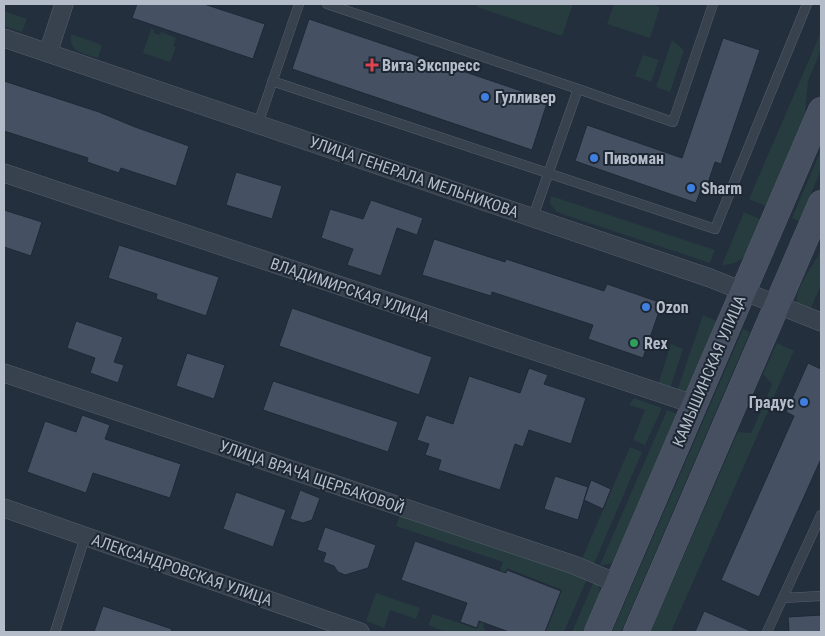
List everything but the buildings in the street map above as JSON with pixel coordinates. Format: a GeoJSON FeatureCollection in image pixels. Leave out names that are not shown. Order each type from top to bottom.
{"type":"FeatureCollection","features":[{"type":"Feature","properties":{"kind":"street"},"geometry":{"type":"LineString","coordinates":[[48,53],[64,4]]}},
{"type":"Feature","properties":{"kind":"street","name":"УЛИЦА ГЕНЕРАЛА МЕЛЬНИКОВА"},"geometry":{"type":"LineString","coordinates":[[4,38],[710,278],[821,322]]}},
{"type":"Feature","properties":{"kind":"street","name":"КАМЫШИНСКАЯ УЛИЦА"},"geometry":{"type":"LineString","coordinates":[[598,632],[821,110]]}},
{"type":"Feature","properties":{"kind":"street","name":"ВЛАДИМИРСКАЯ УЛИЦА"},"geometry":{"type":"LineString","coordinates":[[4,173],[696,405]]}},
{"type":"Feature","properties":{"kind":"street"},"geometry":{"type":"LineString","coordinates":[[636,632],[821,203]]}},
{"type":"Feature","properties":{"kind":"street","name":"УЛИЦА ВРАЧА ЩЕРБАКОВОЙ"},"geometry":{"type":"LineString","coordinates":[[4,373],[574,565],[619,584]]}},
{"type":"Feature","properties":{"kind":"street","name":"АЛЕКСАНДРОВСКАЯ УЛИЦА"},"geometry":{"type":"LineString","coordinates":[[4,508],[360,632]]}},
{"type":"Feature","properties":{"kind":"lane"},"geometry":{"type":"LineString","coordinates":[[258,124],[299,4]]}},
{"type":"Feature","properties":{"kind":"lane"},"geometry":{"type":"LineString","coordinates":[[327,4],[673,122],[713,4]]}},
{"type":"Feature","properties":{"kind":"lane"},"geometry":{"type":"LineString","coordinates":[[272,81],[715,229],[807,4]]}},
{"type":"Feature","properties":{"kind":"lane"},"geometry":{"type":"LineString","coordinates":[[533,217],[578,89]]}},
{"type":"Feature","properties":{"kind":"lane"},"geometry":{"type":"LineString","coordinates":[[768,632],[821,515]]}},
{"type":"Feature","properties":{"kind":"lane"},"geometry":{"type":"LineString","coordinates":[[55,632],[85,536]]}},
{"type":"Feature","properties":{"kind":"lane"},"geometry":{"type":"LineString","coordinates":[[783,598],[821,596]]}},
{"type":"Feature","properties":{"kind":"green space"},"geometry":{"type":"Polygon","coordinates":[[[478,4],[573,4],[562,36],[477,7],[478,4]]]}},
{"type":"Feature","properties":{"kind":"green space"},"geometry":{"type":"Polygon","coordinates":[[[614,4],[650,4],[660,7],[650,38],[607,24],[614,4]]]}},
{"type":"Feature","properties":{"kind":"green space"},"geometry":{"type":"Polygon","coordinates":[[[4,11],[27,19],[22,32],[4,26],[4,11]]]}},
{"type":"Feature","properties":{"kind":"green space"},"geometry":{"type":"Polygon","coordinates":[[[151,29],[154,30],[153,33],[160,35],[161,32],[176,38],[173,46],[176,47],[170,62],[143,53],[151,29]]]}},
{"type":"Feature","properties":{"kind":"green space"},"geometry":{"type":"Polygon","coordinates":[[[821,32],[821,50],[808,81],[804,123],[768,207],[749,199],[821,32]]]}},
{"type":"Feature","properties":{"kind":"green space"},"geometry":{"type":"Polygon","coordinates":[[[71,34],[102,45],[98,58],[75,49],[72,45],[71,34]]]}},
{"type":"Feature","properties":{"kind":"green space"},"geometry":{"type":"Polygon","coordinates":[[[672,40],[684,50],[670,92],[656,87],[672,40]]]}},
{"type":"Feature","properties":{"kind":"green space"},"geometry":{"type":"Polygon","coordinates":[[[643,55],[659,60],[651,82],[635,76],[643,55]]]}},
{"type":"Feature","properties":{"kind":"green space"},"geometry":{"type":"Polygon","coordinates":[[[821,150],[821,170],[799,221],[792,218],[821,150]]]}},
{"type":"Feature","properties":{"kind":"green space"},"geometry":{"type":"Polygon","coordinates":[[[551,196],[715,250],[710,263],[562,214],[556,211],[550,204],[551,196]]]}},
{"type":"Feature","properties":{"kind":"green space"},"geometry":{"type":"Polygon","coordinates":[[[744,212],[762,220],[756,236],[744,256],[731,264],[722,265],[744,212]]]}},
{"type":"Feature","properties":{"kind":"green space"},"geometry":{"type":"Polygon","coordinates":[[[821,251],[821,285],[810,310],[799,305],[797,302],[798,292],[821,251]]]}},
{"type":"Feature","properties":{"kind":"green space"},"geometry":{"type":"Polygon","coordinates":[[[703,315],[719,322],[686,394],[677,391],[703,315]]]}},
{"type":"Feature","properties":{"kind":"green space"},"geometry":{"type":"Polygon","coordinates":[[[743,329],[750,332],[621,632],[612,632],[743,329]]]}},
{"type":"Feature","properties":{"kind":"green space"},"geometry":{"type":"Polygon","coordinates":[[[777,343],[794,351],[771,403],[766,400],[772,384],[763,374],[777,343]]]}},
{"type":"Feature","properties":{"kind":"green space"},"geometry":{"type":"Polygon","coordinates":[[[671,344],[683,349],[670,389],[658,385],[671,344]]]}},
{"type":"Feature","properties":{"kind":"green space"},"geometry":{"type":"Polygon","coordinates":[[[634,398],[662,408],[645,445],[633,440],[645,410],[629,405],[634,398]]]}},
{"type":"Feature","properties":{"kind":"green space"},"geometry":{"type":"Polygon","coordinates":[[[763,407],[769,409],[671,632],[650,632],[738,432],[751,433],[763,407]]]}},
{"type":"Feature","properties":{"kind":"green space"},"geometry":{"type":"Polygon","coordinates":[[[667,410],[677,414],[613,561],[610,564],[600,565],[667,410]]]}},
{"type":"Feature","properties":{"kind":"green space"},"geometry":{"type":"Polygon","coordinates":[[[630,447],[642,452],[594,564],[582,559],[630,447]]]}},
{"type":"Feature","properties":{"kind":"green space"},"geometry":{"type":"Polygon","coordinates":[[[401,513],[587,579],[564,632],[546,632],[562,590],[507,568],[483,627],[485,629],[484,632],[446,632],[428,625],[433,614],[477,629],[503,562],[396,526],[401,513]]]}},
{"type":"Feature","properties":{"kind":"green space"},"geometry":{"type":"Polygon","coordinates":[[[594,581],[599,586],[600,593],[583,632],[572,632],[594,581]]]}},
{"type":"Feature","properties":{"kind":"green space"},"geometry":{"type":"Polygon","coordinates":[[[376,593],[420,608],[416,619],[390,610],[384,628],[366,621],[376,593]]]}},
{"type":"Feature","properties":{"kind":"place","name":"Вита Экспресс"},"geometry":{"type":"Point","coordinates":[372,65]}},
{"type":"Feature","properties":{"kind":"place","name":"Гулливер"},"geometry":{"type":"Point","coordinates":[485,97]}},
{"type":"Feature","properties":{"kind":"place","name":"Пивоман"},"geometry":{"type":"Point","coordinates":[594,158]}},
{"type":"Feature","properties":{"kind":"place","name":"Sharm"},"geometry":{"type":"Point","coordinates":[691,188]}},
{"type":"Feature","properties":{"kind":"place","name":"Ozon"},"geometry":{"type":"Point","coordinates":[646,307]}},
{"type":"Feature","properties":{"kind":"place","name":"Rex"},"geometry":{"type":"Point","coordinates":[634,343]}},
{"type":"Feature","properties":{"kind":"place","name":"Градус"},"geometry":{"type":"Point","coordinates":[804,402]}}]}
